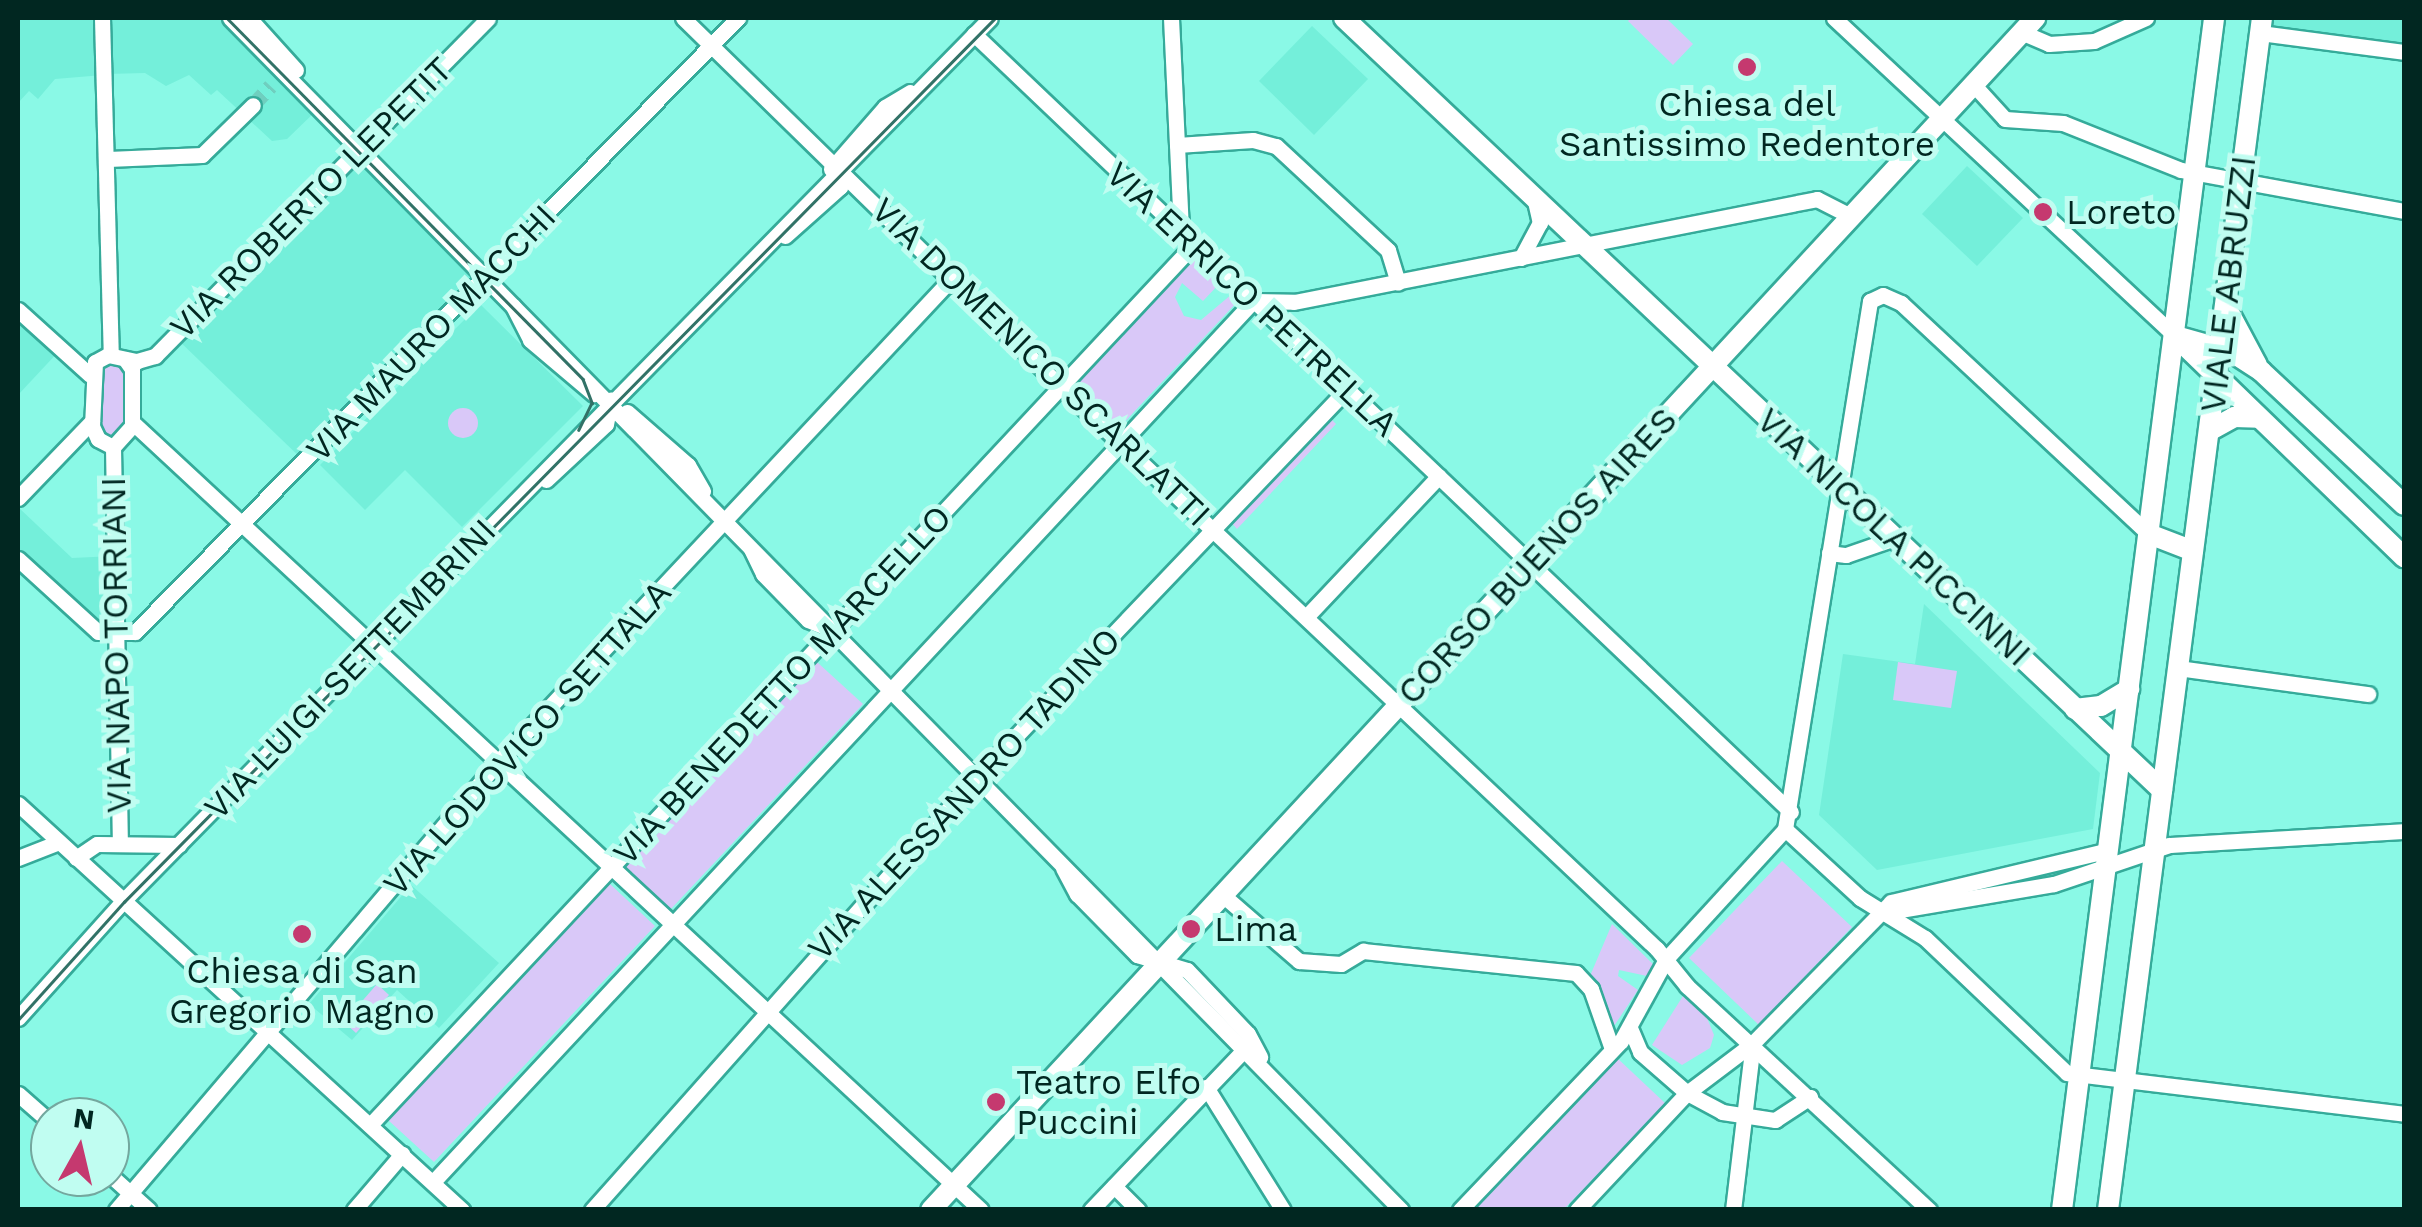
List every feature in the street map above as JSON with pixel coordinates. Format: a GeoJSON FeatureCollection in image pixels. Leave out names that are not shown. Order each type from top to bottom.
{"type":"FeatureCollection","features":[{"type":"Feature","properties":{"kind":"main road","name":"VIA NICOLA PICCINNI"},"geometry":{"type":"LineString","coordinates":[[1344,18],[2162,790]]}},
{"type":"Feature","properties":{"kind":"main road","name":"VIALE ABRUZZI"},"geometry":{"type":"LineString","coordinates":[[2062,1210],[2214,18]]}},
{"type":"Feature","properties":{"kind":"main road"},"geometry":{"type":"LineString","coordinates":[[1942,118],[2028,25]]}},
{"type":"Feature","properties":{"kind":"main road","name":"VIALE ABRUZZI"},"geometry":{"type":"LineString","coordinates":[[2108,1210],[2114,1079],[2154,850],[2261,25]]}},
{"type":"Feature","properties":{"kind":"main road","name":"CORSO BUENOS AIRES"},"geometry":{"type":"LineString","coordinates":[[1165,963],[1942,118]]}},
{"type":"Feature","properties":{"kind":"main road"},"geometry":{"type":"LineString","coordinates":[[2225,304],[2261,371]]}},
{"type":"Feature","properties":{"kind":"main road"},"geometry":{"type":"LineString","coordinates":[[2174,335],[2220,347],[2261,371],[2404,505]]}},
{"type":"Feature","properties":{"kind":"main road"},"geometry":{"type":"LineString","coordinates":[[2174,335],[2215,381],[2404,557]]}},
{"type":"Feature","properties":{"kind":"main road"},"geometry":{"type":"LineString","coordinates":[[2209,432],[2234,417],[2259,418]]}},
{"type":"Feature","properties":{"kind":"main road"},"geometry":{"type":"LineString","coordinates":[[2149,534],[2193,550]]}},
{"type":"Feature","properties":{"kind":"main road"},"geometry":{"type":"LineString","coordinates":[[2076,709],[2101,706],[2129,689]]}},
{"type":"Feature","properties":{"kind":"main road"},"geometry":{"type":"LineString","coordinates":[[932,1210],[1165,963]]}},
{"type":"Feature","properties":{"kind":"street"},"geometry":{"type":"LineString","coordinates":[[102,18],[118,357],[132,369],[132,422],[127,438],[113,446],[98,439],[92,421],[90,375],[95,362],[118,357]]}},
{"type":"Feature","properties":{"kind":"street"},"geometry":{"type":"LineString","coordinates":[[230,18],[256,34],[406,196],[512,302],[522,330],[540,350],[574,382],[610,402],[1061,860],[1077,894],[1137,955],[1187,970],[1248,1034],[1266,1069]]}},
{"type":"Feature","properties":{"kind":"street"},"geometry":{"type":"LineString","coordinates":[[249,18],[256,34]]}},
{"type":"Feature","properties":{"kind":"street"},"geometry":{"type":"LineString","coordinates":[[256,34],[277,18]]}},
{"type":"Feature","properties":{"kind":"street","name":"VIA ROBERTO LEPETIT"},"geometry":{"type":"LineString","coordinates":[[118,357],[155,356],[488,18]]}},
{"type":"Feature","properties":{"kind":"street","name":"VIA DOMENICO SCARLATTI"},"geometry":{"type":"LineString","coordinates":[[683,18],[834,170],[1400,704],[1666,959],[1680,979],[1929,1210]]}},
{"type":"Feature","properties":{"kind":"street","name":"VIA MAURO MACCHI"},"geometry":{"type":"LineString","coordinates":[[116,636],[144,624],[244,525],[738,18]]}},
{"type":"Feature","properties":{"kind":"street","name":"VIA LUIGI SETTEMBRINI"},"geometry":{"type":"LineString","coordinates":[[18,1018],[123,901],[610,402],[616,384],[658,340],[704,308],[764,248],[796,229],[840,187],[834,170],[887,105],[922,86],[990,18]]}},
{"type":"Feature","properties":{"kind":"street"},"geometry":{"type":"LineString","coordinates":[[1171,18],[1181,232]]}},
{"type":"Feature","properties":{"kind":"street"},"geometry":{"type":"LineString","coordinates":[[1834,18],[2174,335]]}},
{"type":"Feature","properties":{"kind":"street"},"geometry":{"type":"LineString","coordinates":[[2028,25],[2049,44],[2094,41],[2146,18]]}},
{"type":"Feature","properties":{"kind":"street"},"geometry":{"type":"LineString","coordinates":[[2261,25],[2404,52]]}},
{"type":"Feature","properties":{"kind":"street","name":"VIA ERRICO PETRELLA"},"geometry":{"type":"LineString","coordinates":[[974,34],[1791,812]]}},
{"type":"Feature","properties":{"kind":"street"},"geometry":{"type":"LineString","coordinates":[[271,86],[287,68]]}},
{"type":"Feature","properties":{"kind":"street"},"geometry":{"type":"LineString","coordinates":[[1973,84],[1996,114],[2014,120],[2063,123],[2195,173],[2242,178],[2404,211]]}},
{"type":"Feature","properties":{"kind":"street"},"geometry":{"type":"LineString","coordinates":[[108,159],[202,155],[253,105]]}},
{"type":"Feature","properties":{"kind":"street"},"geometry":{"type":"LineString","coordinates":[[1177,145],[1253,140],[1276,146],[1388,250],[1398,282]]}},
{"type":"Feature","properties":{"kind":"street"},"geometry":{"type":"LineString","coordinates":[[1521,258],[1540,223],[1534,198]]}},
{"type":"Feature","properties":{"kind":"street"},"geometry":{"type":"LineString","coordinates":[[433,1182],[1254,300],[1294,302],[1817,199],[1851,216]]}},
{"type":"Feature","properties":{"kind":"street","name":"VIA BENEDETTO MARCELLO"},"geometry":{"type":"LineString","coordinates":[[370,1124],[1194,244]]}},
{"type":"Feature","properties":{"kind":"street","name":"VIA LODOVICO SETTALA"},"geometry":{"type":"LineString","coordinates":[[130,1193],[270,1034],[498,762],[952,278]]}},
{"type":"Feature","properties":{"kind":"street"},"geometry":{"type":"LineString","coordinates":[[1460,1210],[1621,1039],[1666,959],[1785,828],[1791,812],[1864,312],[1873,298],[1888,296],[2149,534]]}},
{"type":"Feature","properties":{"kind":"street"},"geometry":{"type":"LineString","coordinates":[[18,310],[90,375]]}},
{"type":"Feature","properties":{"kind":"street","name":"VIA ALESSANDRO TADINO"},"geometry":{"type":"LineString","coordinates":[[592,1210],[765,1009],[978,776],[1347,388]]}},
{"type":"Feature","properties":{"kind":"street"},"geometry":{"type":"LineString","coordinates":[[18,498],[92,421]]}},
{"type":"Feature","properties":{"kind":"street"},"geometry":{"type":"LineString","coordinates":[[132,422],[980,1210]]}},
{"type":"Feature","properties":{"kind":"street","name":"VIA NAPO TORRIANI"},"geometry":{"type":"LineString","coordinates":[[113,446],[120,844]]}},
{"type":"Feature","properties":{"kind":"street"},"geometry":{"type":"LineString","coordinates":[[1307,616],[1439,476]]}},
{"type":"Feature","properties":{"kind":"street"},"geometry":{"type":"LineString","coordinates":[[1828,553],[1846,554],[1895,538]]}},
{"type":"Feature","properties":{"kind":"street"},"geometry":{"type":"LineString","coordinates":[[18,559],[93,629],[116,636]]}},
{"type":"Feature","properties":{"kind":"street"},"geometry":{"type":"LineString","coordinates":[[2178,668],[2368,694]]}},
{"type":"Feature","properties":{"kind":"street"},"geometry":{"type":"LineString","coordinates":[[18,804],[462,1210]]}},
{"type":"Feature","properties":{"kind":"street"},"geometry":{"type":"LineString","coordinates":[[1785,828],[1880,912],[1925,938],[2060,1068],[2114,1079],[2404,1114]]}},
{"type":"Feature","properties":{"kind":"street"},"geometry":{"type":"LineString","coordinates":[[1576,1210],[1687,1093],[1753,1043],[1891,902],[2154,850],[2404,831]]}},
{"type":"Feature","properties":{"kind":"street"},"geometry":{"type":"LineString","coordinates":[[18,858],[58,842]]}},
{"type":"Feature","properties":{"kind":"street"},"geometry":{"type":"LineString","coordinates":[[76,858],[92,846],[179,844]]}},
{"type":"Feature","properties":{"kind":"street"},"geometry":{"type":"LineString","coordinates":[[1880,912],[1918,912],[2054,884],[2107,860]]}},
{"type":"Feature","properties":{"kind":"street"},"geometry":{"type":"LineString","coordinates":[[2054,884],[2083,886],[2102,909]]}},
{"type":"Feature","properties":{"kind":"street"},"geometry":{"type":"LineString","coordinates":[[1225,898],[1293,959],[1341,964],[1363,951],[1568,971],[1584,978],[1621,1039],[1633,1044],[1687,1093],[1745,1118],[1788,1116],[1810,1096]]}},
{"type":"Feature","properties":{"kind":"street"},"geometry":{"type":"LineString","coordinates":[[1165,963],[1401,1210]]}},
{"type":"Feature","properties":{"kind":"street"},"geometry":{"type":"LineString","coordinates":[[1733,1210],[1753,1043]]}},
{"type":"Feature","properties":{"kind":"street"},"geometry":{"type":"LineString","coordinates":[[1092,1210],[1245,1048]]}},
{"type":"Feature","properties":{"kind":"street"},"geometry":{"type":"LineString","coordinates":[[1206,1087],[1283,1210]]}},
{"type":"Feature","properties":{"kind":"street"},"geometry":{"type":"LineString","coordinates":[[354,1210],[402,1154]]}},
{"type":"Feature","properties":{"kind":"street"},"geometry":{"type":"LineString","coordinates":[[1114,1186],[1138,1210]]}},
{"type":"Feature","properties":{"kind":"street"},"geometry":{"type":"LineString","coordinates":[[130,1193],[149,1210]]}},
{"type":"Feature","properties":{"kind":"shaded area"},"geometry":{"type":"Polygon","coordinates":[[[18,18],[100,18],[103,75],[55,79],[38,99],[29,91],[18,103],[18,18]]]}},
{"type":"Feature","properties":{"kind":"shaded area"},"geometry":{"type":"Polygon","coordinates":[[[104,18],[228,18],[318,109],[287,139],[272,141],[217,90],[211,95],[189,75],[166,86],[145,73],[107,74],[104,18]]]}},
{"type":"Feature","properties":{"kind":"shaded area"},"geometry":{"type":"Polygon","coordinates":[[[1666,18],[1693,44],[1673,65],[1628,21],[1666,18]]]}},
{"type":"Feature","properties":{"kind":"shaded area"},"geometry":{"type":"Polygon","coordinates":[[[2264,18],[2404,18],[2404,50],[2263,31],[2264,18]]]}},
{"type":"Feature","properties":{"kind":"shaded area"},"geometry":{"type":"Polygon","coordinates":[[[1312,26],[1368,79],[1314,135],[1259,81],[1312,26]]]}},
{"type":"Feature","properties":{"kind":"shaded area"},"geometry":{"type":"Polygon","coordinates":[[[359,149],[484,277],[305,462],[175,337],[359,149]]]}},
{"type":"Feature","properties":{"kind":"shaded area"},"geometry":{"type":"Polygon","coordinates":[[[1967,166],[2023,218],[1977,266],[1922,214],[1967,166]]]}},
{"type":"Feature","properties":{"kind":"shaded area"},"geometry":{"type":"Polygon","coordinates":[[[1193,258],[1220,283],[1203,301],[1182,283],[1175,297],[1184,316],[1201,320],[1232,294],[1239,300],[1118,429],[1074,386],[1193,258]]]}},
{"type":"Feature","properties":{"kind":"shaded area"},"geometry":{"type":"Polygon","coordinates":[[[480,304],[583,406],[462,527],[405,470],[365,510],[320,465],[480,304]]]}},
{"type":"Feature","properties":{"kind":"shaded area"},"geometry":{"type":"Polygon","coordinates":[[[18,312],[60,350],[18,395],[18,312]]]}},
{"type":"Feature","properties":{"kind":"shaded area"},"geometry":{"type":"Polygon","coordinates":[[[117,363],[126,376],[126,425],[108,437],[97,427],[97,372],[117,363]]]}},
{"type":"Feature","properties":{"kind":"shaded area"},"geometry":{"type":"Polygon","coordinates":[[[463,408],[474,412],[478,423],[474,434],[463,438],[452,434],[448,423],[452,412],[463,408]]]}},
{"type":"Feature","properties":{"kind":"shaded area"},"geometry":{"type":"Polygon","coordinates":[[[1329,417],[1336,424],[1237,529],[1228,519],[1329,417]]]}},
{"type":"Feature","properties":{"kind":"shaded area"},"geometry":{"type":"Polygon","coordinates":[[[18,507],[72,558],[114,556],[115,635],[93,627],[18,557],[18,507]]]}},
{"type":"Feature","properties":{"kind":"shaded area"},"geometry":{"type":"Polygon","coordinates":[[[1924,604],[2100,773],[2093,829],[1877,870],[1819,815],[1843,654],[1915,664],[1924,604]]]}},
{"type":"Feature","properties":{"kind":"shaded area"},"geometry":{"type":"Polygon","coordinates":[[[817,662],[863,704],[670,910],[624,867],[817,662]]]}},
{"type":"Feature","properties":{"kind":"shaded area"},"geometry":{"type":"Polygon","coordinates":[[[1898,662],[1957,671],[1951,708],[1893,700],[1898,662]]]}},
{"type":"Feature","properties":{"kind":"shaded area"},"geometry":{"type":"Polygon","coordinates":[[[1782,861],[1852,927],[1759,1025],[1689,958],[1782,861]]]}},
{"type":"Feature","properties":{"kind":"shaded area"},"geometry":{"type":"Polygon","coordinates":[[[609,883],[655,926],[434,1162],[388,1120],[609,883]]]}},
{"type":"Feature","properties":{"kind":"shaded area"},"geometry":{"type":"Polygon","coordinates":[[[411,885],[499,963],[439,1028],[397,990],[352,1040],[309,1004],[411,885]]]}},
{"type":"Feature","properties":{"kind":"shaded area"},"geometry":{"type":"Polygon","coordinates":[[[1612,924],[1655,966],[1647,976],[1619,970],[1618,976],[1638,990],[1614,1026],[1590,976],[1612,924]]]}},
{"type":"Feature","properties":{"kind":"shaded area"},"geometry":{"type":"Polygon","coordinates":[[[377,984],[389,995],[356,1033],[344,1022],[377,984]]]}},
{"type":"Feature","properties":{"kind":"shaded area"},"geometry":{"type":"Polygon","coordinates":[[[1683,996],[1707,1018],[1714,1035],[1710,1048],[1682,1065],[1652,1045],[1683,996]]]}},
{"type":"Feature","properties":{"kind":"shaded area"},"geometry":{"type":"Polygon","coordinates":[[[1615,1056],[1666,1104],[1564,1209],[1467,1210],[1615,1056]]]}},
{"type":"Feature","properties":{"kind":"tunnel"},"geometry":{"type":"LineString","coordinates":[[253,105],[271,86]]}},
{"type":"Feature","properties":{"kind":"tram line"},"geometry":{"type":"LineString","coordinates":[[227,18],[583,379],[592,403],[579,430]]}},
{"type":"Feature","properties":{"kind":"tram line"},"geometry":{"type":"LineString","coordinates":[[18,1020],[124,902],[995,18]]}},
{"type":"Feature","properties":{"kind":"place","name":"Chiesa del Santissimo Redentore"},"geometry":{"type":"Point","coordinates":[1747,67]}},
{"type":"Feature","properties":{"kind":"place","name":"Loreto"},"geometry":{"type":"Point","coordinates":[2043,212]}},
{"type":"Feature","properties":{"kind":"place","name":"Lima"},"geometry":{"type":"Point","coordinates":[1191,929]}},
{"type":"Feature","properties":{"kind":"place","name":"Chiesa di San Gregorio Magno"},"geometry":{"type":"Point","coordinates":[302,934]}},
{"type":"Feature","properties":{"kind":"place","name":"Teatro Elfo Puccini"},"geometry":{"type":"Point","coordinates":[996,1102]}}]}
